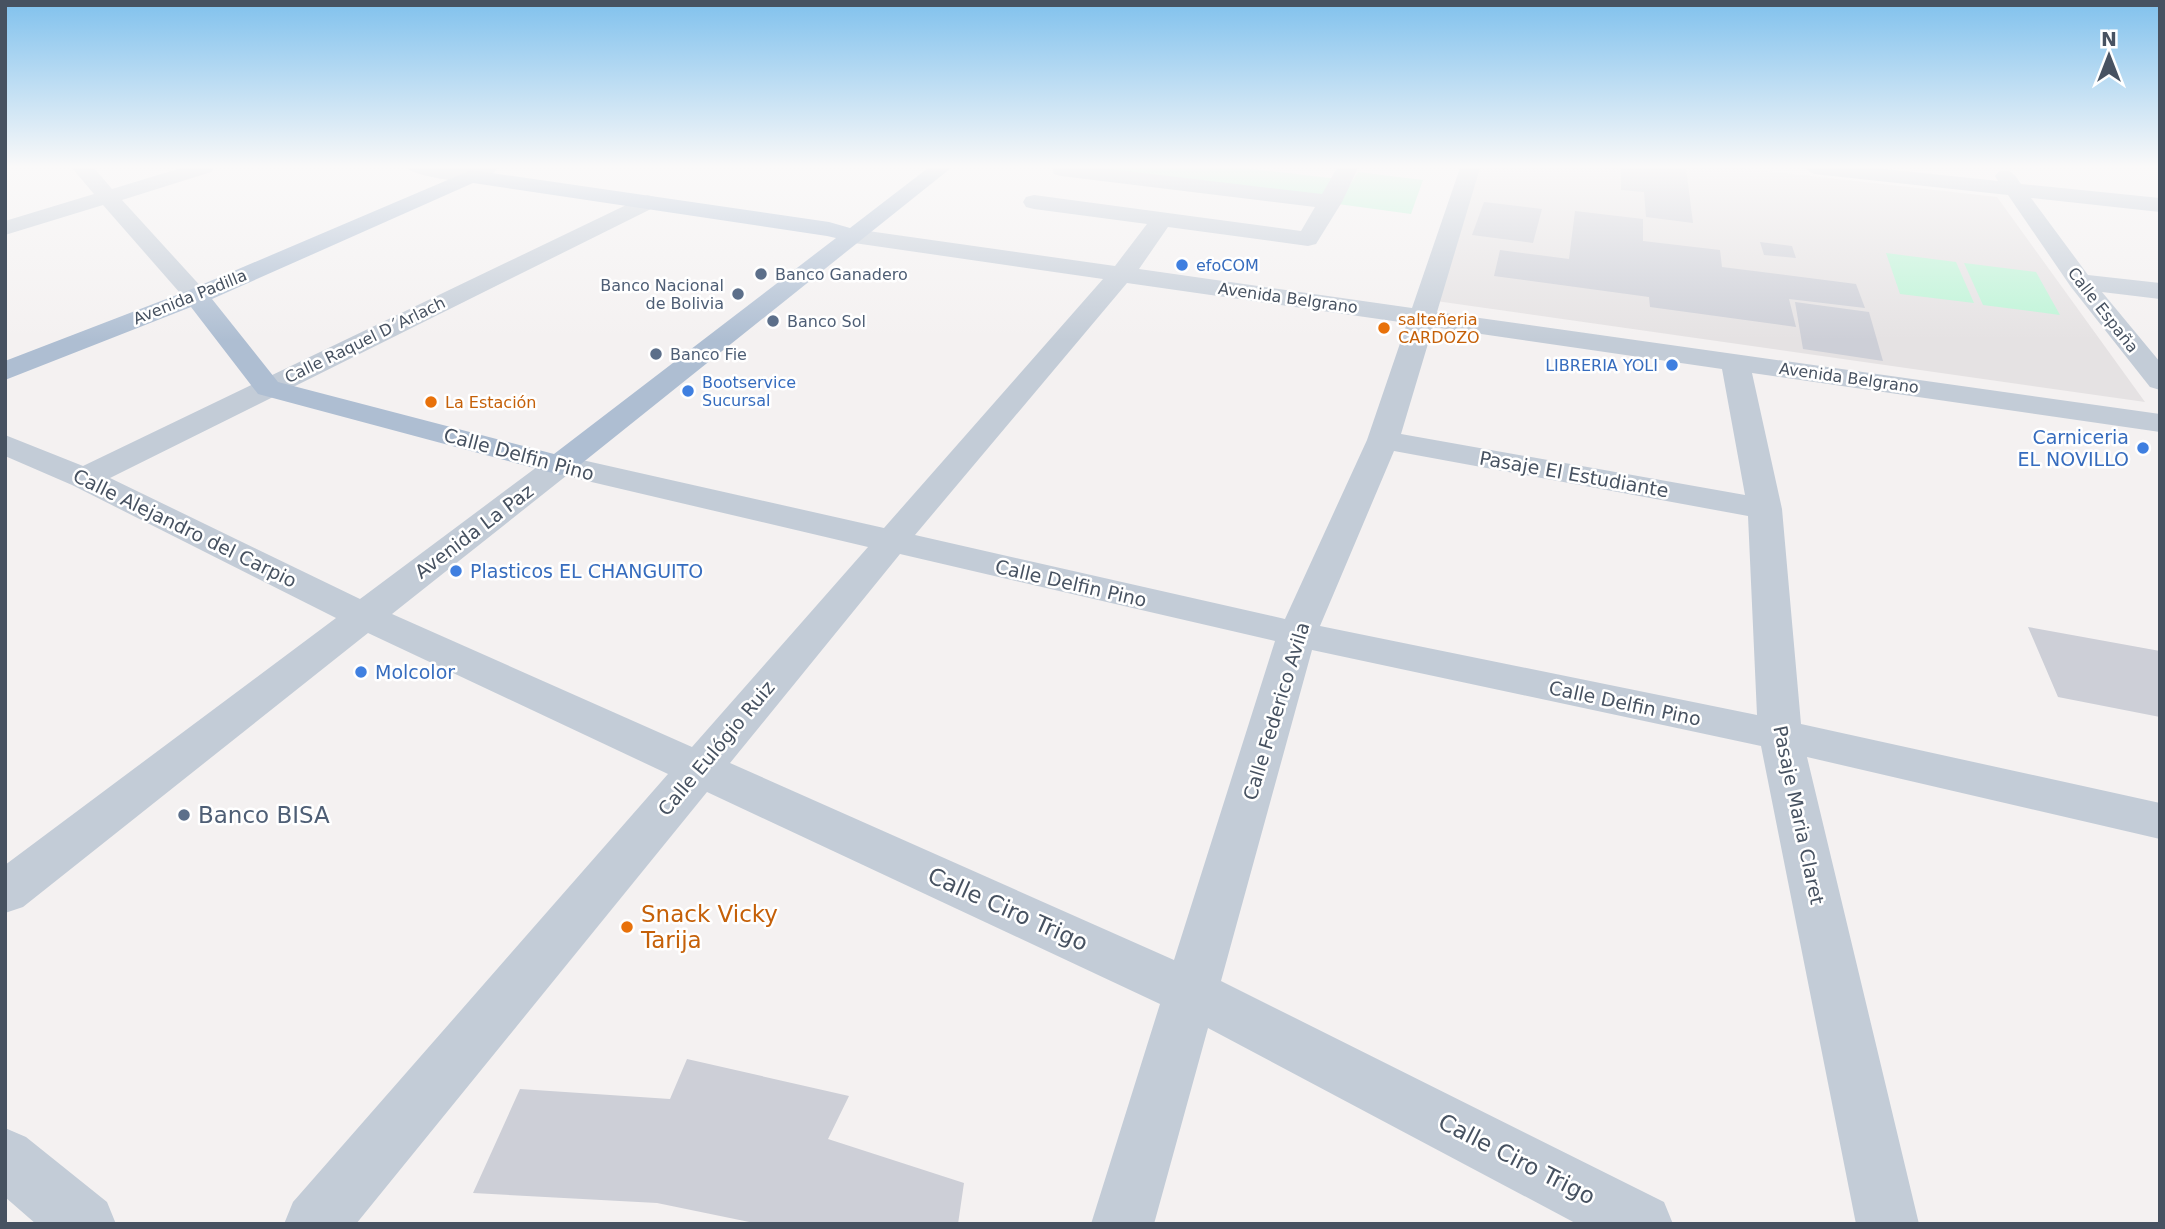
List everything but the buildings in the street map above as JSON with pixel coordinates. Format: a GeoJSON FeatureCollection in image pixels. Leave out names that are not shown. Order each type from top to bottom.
{"type":"FeatureCollection","features":[{"type":"Feature","properties":{"kind":"main road","name":"Avenida Padilla"},"geometry":{"type":"LineString","coordinates":[[5,371],[196,296],[357,225]]}},
{"type":"Feature","properties":{"kind":"main road","name":"Avenida Belgrano"},"geometry":{"type":"LineString","coordinates":[[805,225],[860,231]]}},
{"type":"Feature","properties":{"kind":"main road","name":"Avenida La Paz"},"geometry":{"type":"LineString","coordinates":[[560,465],[867,225]]}},
{"type":"Feature","properties":{"kind":"main road"},"geometry":{"type":"LineString","coordinates":[[196,296],[268,388]]}},
{"type":"Feature","properties":{"kind":"main road","name":"Calle Delfin Pino"},"geometry":{"type":"LineString","coordinates":[[268,388],[560,465]]}},
{"type":"Feature","properties":{"kind":"street"},"geometry":{"type":"LineString","coordinates":[[133,225],[196,296]]}},
{"type":"Feature","properties":{"kind":"street","name":"Calle Raquel D´Arlach"},"geometry":{"type":"LineString","coordinates":[[84,478],[598,225]]}},
{"type":"Feature","properties":{"kind":"street","name":"Calle Eulógio Ruiz"},"geometry":{"type":"LineString","coordinates":[[315,1224],[698,768],[1125,269],[1157,225]]}},
{"type":"Feature","properties":{"kind":"street"},"geometry":{"type":"LineString","coordinates":[[1202,225],[1308,239],[1316,225]]}},
{"type":"Feature","properties":{"kind":"street","name":"Calle Federico Avila"},"geometry":{"type":"LineString","coordinates":[[1122,1224],[1297,634],[1382,440],[1451,225]]}},
{"type":"Feature","properties":{"kind":"street","name":"Calle España"},"geometry":{"type":"LineString","coordinates":[[2040,225],[2080,282],[2160,381]]}},
{"type":"Feature","properties":{"kind":"street","name":"Avenida Belgrano"},"geometry":{"type":"LineString","coordinates":[[860,231],[1423,312],[2160,409]]}},
{"type":"Feature","properties":{"kind":"street"},"geometry":{"type":"LineString","coordinates":[[2080,282],[2160,291]]}},
{"type":"Feature","properties":{"kind":"street","name":"Avenida Belgrano"},"geometry":{"type":"LineString","coordinates":[[1423,312],[1734,361],[2160,423]]}},
{"type":"Feature","properties":{"kind":"street","name":"Pasaje Maria Claret"},"geometry":{"type":"LineString","coordinates":[[1734,361],[1765,509],[1780,735],[1888,1224]]}},
{"type":"Feature","properties":{"kind":"street","name":"Pasaje El Estudiante"},"geometry":{"type":"LineString","coordinates":[[1382,440],[1765,509]]}},
{"type":"Feature","properties":{"kind":"street","name":"Calle Alejandro del Carpio"},"geometry":{"type":"LineString","coordinates":[[5,444],[84,478],[363,616]]}},
{"type":"Feature","properties":{"kind":"street","name":"Calle Delfin Pino"},"geometry":{"type":"LineString","coordinates":[[560,465],[890,543],[1297,634],[1780,735],[2160,821]]}},
{"type":"Feature","properties":{"kind":"street","name":"Avenida La Paz"},"geometry":{"type":"LineString","coordinates":[[5,892],[560,465]]}},
{"type":"Feature","properties":{"kind":"street","name":"Calle Ciro Trigo"},"geometry":{"type":"LineString","coordinates":[[363,616],[1192,993],[1642,1224]]}},
{"type":"Feature","properties":{"kind":"street"},"geometry":{"type":"LineString","coordinates":[[5,1158],[85,1224]]}},
{"type":"Feature","properties":{"kind":"shaded area"},"geometry":{"type":"Polygon","coordinates":[[[1456,225],[2017,225],[2145,402],[1429,300],[1456,225]]]}},
{"type":"Feature","properties":{"kind":"green space"},"geometry":{"type":"Polygon","coordinates":[[[1886,253],[1956,262],[1974,303],[1900,294],[1886,253]]]}},
{"type":"Feature","properties":{"kind":"green space"},"geometry":{"type":"Polygon","coordinates":[[[1964,263],[2036,272],[2060,315],[1983,305],[1964,263]]]}},
{"type":"Feature","properties":{"kind":"place","name":"efoCOM"},"geometry":{"type":"Point","coordinates":[1182,265]}},
{"type":"Feature","properties":{"kind":"place","name":"Banco Ganadero"},"geometry":{"type":"Point","coordinates":[761,274]}},
{"type":"Feature","properties":{"kind":"place","name":"Banco Nacional de Bolivia"},"geometry":{"type":"Point","coordinates":[738,294]}},
{"type":"Feature","properties":{"kind":"place","name":"Banco Sol"},"geometry":{"type":"Point","coordinates":[773,321]}},
{"type":"Feature","properties":{"kind":"place","name":"salteñeria CARDOZO"},"geometry":{"type":"Point","coordinates":[1384,328]}},
{"type":"Feature","properties":{"kind":"place","name":"Banco Fie"},"geometry":{"type":"Point","coordinates":[656,354]}},
{"type":"Feature","properties":{"kind":"place","name":"LIBRERIA YOLI"},"geometry":{"type":"Point","coordinates":[1672,365]}},
{"type":"Feature","properties":{"kind":"place","name":"Bootservice Sucursal"},"geometry":{"type":"Point","coordinates":[688,391]}},
{"type":"Feature","properties":{"kind":"place","name":"La Estación"},"geometry":{"type":"Point","coordinates":[431,402]}},
{"type":"Feature","properties":{"kind":"place","name":"Carniceria EL NOVILLO"},"geometry":{"type":"Point","coordinates":[2143,448]}},
{"type":"Feature","properties":{"kind":"place","name":"Plasticos EL CHANGUITO"},"geometry":{"type":"Point","coordinates":[456,571]}},
{"type":"Feature","properties":{"kind":"place","name":"Molcolor"},"geometry":{"type":"Point","coordinates":[361,672]}},
{"type":"Feature","properties":{"kind":"place","name":"Banco BISA"},"geometry":{"type":"Point","coordinates":[184,815]}},
{"type":"Feature","properties":{"kind":"place","name":"Snack Vicky Tarija"},"geometry":{"type":"Point","coordinates":[627,927]}}]}
